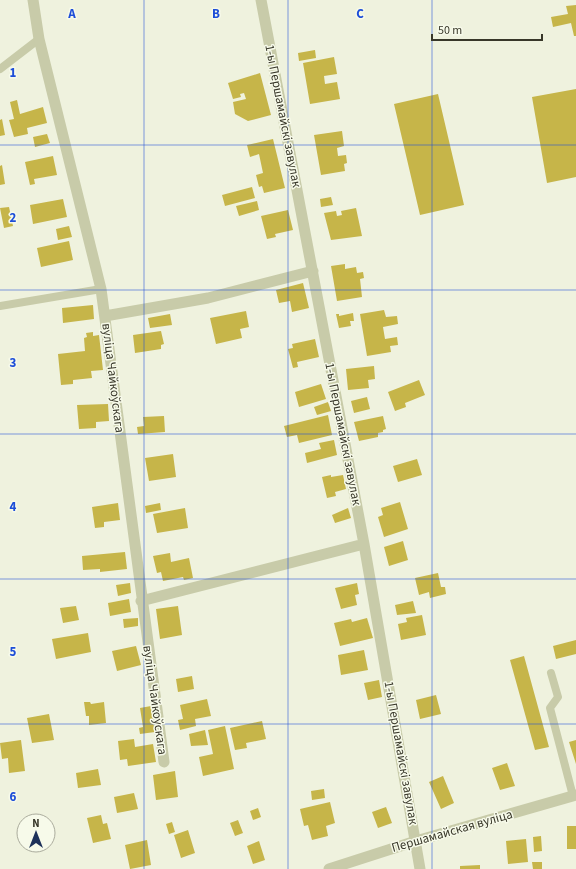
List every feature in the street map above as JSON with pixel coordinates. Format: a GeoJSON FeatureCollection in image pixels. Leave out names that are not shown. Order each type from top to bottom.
{"type":"FeatureCollection","features":[{"type":"Feature","properties":{"kind":"street","name":"вуліца Чайкоўскага"},"geometry":{"type":"LineString","coordinates":[[32,0],[38,39],[101,289],[164,762]]}},
{"type":"Feature","properties":{"kind":"street","name":"1-ы Першамайскі завулак"},"geometry":{"type":"LineString","coordinates":[[261,0],[364,544],[420,869]]}},
{"type":"Feature","properties":{"kind":"street"},"geometry":{"type":"LineString","coordinates":[[105,316],[208,298],[313,271]]}},
{"type":"Feature","properties":{"kind":"street"},"geometry":{"type":"LineString","coordinates":[[142,601],[364,544]]}},
{"type":"Feature","properties":{"kind":"street","name":"Першамайская вуліца"},"geometry":{"type":"LineString","coordinates":[[329,869],[416,841],[575,795]]}},
{"type":"Feature","properties":{"kind":"lane"},"geometry":{"type":"LineString","coordinates":[[0,69],[38,39]]}},
{"type":"Feature","properties":{"kind":"lane"},"geometry":{"type":"LineString","coordinates":[[0,306],[101,289]]}},
{"type":"Feature","properties":{"kind":"lane"},"geometry":{"type":"LineString","coordinates":[[551,673],[558,697],[550,708],[575,795]]}},
{"type":"Feature","properties":{"kind":"building"},"geometry":{"type":"Polygon","coordinates":[[[576,5],[576,36],[574,36],[571,23],[553,27],[551,17],[568,14],[566,6],[576,5]]]}},
{"type":"Feature","properties":{"kind":"building"},"geometry":{"type":"Polygon","coordinates":[[[315,50],[316,58],[299,61],[298,53],[315,50]]]}},
{"type":"Feature","properties":{"kind":"building"},"geometry":{"type":"Polygon","coordinates":[[[334,57],[337,74],[324,76],[325,84],[337,82],[340,99],[310,104],[303,63],[334,57]]]}},
{"type":"Feature","properties":{"kind":"building"},"geometry":{"type":"Polygon","coordinates":[[[260,73],[271,115],[248,121],[235,114],[233,102],[246,99],[244,93],[240,94],[241,97],[233,99],[228,83],[260,73]]]}},
{"type":"Feature","properties":{"kind":"building"},"geometry":{"type":"Polygon","coordinates":[[[576,89],[576,177],[547,183],[532,97],[576,89]]]}},
{"type":"Feature","properties":{"kind":"building"},"geometry":{"type":"Polygon","coordinates":[[[438,94],[464,205],[420,215],[394,104],[438,94]]]}},
{"type":"Feature","properties":{"kind":"building"},"geometry":{"type":"Polygon","coordinates":[[[17,100],[20,114],[43,107],[47,123],[27,128],[28,134],[14,137],[9,120],[14,119],[10,102],[17,100]]]}},
{"type":"Feature","properties":{"kind":"building"},"geometry":{"type":"Polygon","coordinates":[[[2,119],[5,135],[0,136],[0,120],[2,119]]]}},
{"type":"Feature","properties":{"kind":"building"},"geometry":{"type":"Polygon","coordinates":[[[342,131],[344,146],[337,148],[338,156],[346,155],[347,163],[344,164],[345,171],[321,175],[314,135],[342,131]]]}},
{"type":"Feature","properties":{"kind":"building"},"geometry":{"type":"Polygon","coordinates":[[[47,134],[50,143],[35,147],[33,137],[47,134]]]}},
{"type":"Feature","properties":{"kind":"building"},"geometry":{"type":"Polygon","coordinates":[[[273,139],[285,188],[264,193],[262,186],[259,187],[256,175],[263,173],[259,154],[250,157],[247,145],[273,139]]]}},
{"type":"Feature","properties":{"kind":"building"},"geometry":{"type":"Polygon","coordinates":[[[53,156],[57,175],[34,179],[35,184],[30,185],[25,162],[53,156]]]}},
{"type":"Feature","properties":{"kind":"building"},"geometry":{"type":"Polygon","coordinates":[[[2,165],[5,184],[0,185],[0,166],[2,165]]]}},
{"type":"Feature","properties":{"kind":"building"},"geometry":{"type":"Polygon","coordinates":[[[252,187],[255,198],[225,206],[222,195],[252,187]]]}},
{"type":"Feature","properties":{"kind":"building"},"geometry":{"type":"Polygon","coordinates":[[[331,197],[333,205],[321,207],[320,199],[331,197]]]}},
{"type":"Feature","properties":{"kind":"building"},"geometry":{"type":"Polygon","coordinates":[[[63,199],[67,217],[33,224],[30,205],[63,199]]]}},
{"type":"Feature","properties":{"kind":"building"},"geometry":{"type":"Polygon","coordinates":[[[257,201],[259,210],[239,216],[236,206],[257,201]]]}},
{"type":"Feature","properties":{"kind":"building"},"geometry":{"type":"Polygon","coordinates":[[[9,207],[13,226],[4,228],[0,208],[9,207]]]}},
{"type":"Feature","properties":{"kind":"building"},"geometry":{"type":"Polygon","coordinates":[[[356,208],[362,236],[331,240],[324,213],[336,211],[337,216],[342,215],[341,211],[356,208]]]}},
{"type":"Feature","properties":{"kind":"building"},"geometry":{"type":"Polygon","coordinates":[[[288,210],[293,230],[275,234],[276,237],[267,239],[261,216],[288,210]]]}},
{"type":"Feature","properties":{"kind":"building"},"geometry":{"type":"Polygon","coordinates":[[[69,226],[72,237],[58,240],[56,229],[69,226]]]}},
{"type":"Feature","properties":{"kind":"building"},"geometry":{"type":"Polygon","coordinates":[[[69,241],[73,260],[41,267],[37,248],[69,241]]]}},
{"type":"Feature","properties":{"kind":"building"},"geometry":{"type":"Polygon","coordinates":[[[345,264],[345,269],[356,267],[357,273],[363,272],[364,278],[360,279],[362,297],[337,301],[331,266],[345,264]]]}},
{"type":"Feature","properties":{"kind":"building"},"geometry":{"type":"Polygon","coordinates":[[[303,283],[309,308],[292,312],[290,301],[279,303],[276,290],[303,283]]]}},
{"type":"Feature","properties":{"kind":"building"},"geometry":{"type":"Polygon","coordinates":[[[93,305],[94,319],[63,323],[62,308],[93,305]]]}},
{"type":"Feature","properties":{"kind":"building"},"geometry":{"type":"Polygon","coordinates":[[[384,310],[386,317],[397,316],[398,324],[383,327],[385,339],[397,337],[398,345],[390,346],[391,352],[367,356],[360,314],[384,310]]]}},
{"type":"Feature","properties":{"kind":"building"},"geometry":{"type":"Polygon","coordinates":[[[246,311],[249,327],[240,329],[242,338],[216,344],[210,318],[246,311]]]}},
{"type":"Feature","properties":{"kind":"building"},"geometry":{"type":"Polygon","coordinates":[[[353,313],[354,321],[350,321],[351,326],[339,328],[336,314],[339,314],[339,316],[353,313]]]}},
{"type":"Feature","properties":{"kind":"building"},"geometry":{"type":"Polygon","coordinates":[[[170,314],[172,325],[150,328],[148,318],[170,314]]]}},
{"type":"Feature","properties":{"kind":"building"},"geometry":{"type":"Polygon","coordinates":[[[161,331],[164,344],[161,345],[161,349],[135,353],[133,335],[161,331]]]}},
{"type":"Feature","properties":{"kind":"building"},"geometry":{"type":"Polygon","coordinates":[[[93,332],[93,336],[99,335],[103,370],[91,371],[92,378],[73,380],[73,384],[61,385],[58,354],[85,351],[84,338],[87,337],[86,333],[93,332]]]}},
{"type":"Feature","properties":{"kind":"building"},"geometry":{"type":"Polygon","coordinates":[[[315,339],[319,357],[297,362],[298,367],[293,368],[288,349],[293,348],[292,344],[315,339]]]}},
{"type":"Feature","properties":{"kind":"building"},"geometry":{"type":"Polygon","coordinates":[[[374,366],[375,379],[368,380],[369,388],[348,390],[346,369],[374,366]]]}},
{"type":"Feature","properties":{"kind":"building"},"geometry":{"type":"Polygon","coordinates":[[[419,380],[425,395],[405,403],[406,407],[395,411],[388,392],[419,380]]]}},
{"type":"Feature","properties":{"kind":"building"},"geometry":{"type":"Polygon","coordinates":[[[321,384],[326,399],[299,407],[295,392],[321,384]]]}},
{"type":"Feature","properties":{"kind":"building"},"geometry":{"type":"Polygon","coordinates":[[[367,397],[370,409],[354,413],[351,401],[367,397]]]}},
{"type":"Feature","properties":{"kind":"building"},"geometry":{"type":"Polygon","coordinates":[[[328,402],[331,411],[317,415],[314,407],[328,402]]]}},
{"type":"Feature","properties":{"kind":"building"},"geometry":{"type":"Polygon","coordinates":[[[108,404],[109,421],[96,422],[96,428],[79,429],[77,405],[108,404]]]}},
{"type":"Feature","properties":{"kind":"building"},"geometry":{"type":"Polygon","coordinates":[[[328,415],[332,435],[299,443],[297,435],[287,437],[284,426],[328,415]]]}},
{"type":"Feature","properties":{"kind":"building"},"geometry":{"type":"Polygon","coordinates":[[[164,416],[165,432],[138,434],[137,427],[144,426],[143,417],[164,416]]]}},
{"type":"Feature","properties":{"kind":"building"},"geometry":{"type":"Polygon","coordinates":[[[383,416],[386,429],[383,430],[383,432],[378,433],[378,437],[359,441],[354,422],[383,416]]]}},
{"type":"Feature","properties":{"kind":"building"},"geometry":{"type":"Polygon","coordinates":[[[334,440],[337,455],[307,463],[305,453],[321,449],[319,443],[334,440]]]}},
{"type":"Feature","properties":{"kind":"building"},"geometry":{"type":"Polygon","coordinates":[[[173,454],[176,477],[149,481],[145,458],[173,454]]]}},
{"type":"Feature","properties":{"kind":"building"},"geometry":{"type":"Polygon","coordinates":[[[417,459],[422,475],[398,482],[393,466],[417,459]]]}},
{"type":"Feature","properties":{"kind":"building"},"geometry":{"type":"Polygon","coordinates":[[[331,475],[331,477],[343,475],[346,489],[335,492],[336,496],[327,498],[322,477],[331,475]]]}},
{"type":"Feature","properties":{"kind":"building"},"geometry":{"type":"Polygon","coordinates":[[[400,502],[408,529],[384,537],[378,517],[383,515],[381,508],[400,502]]]}},
{"type":"Feature","properties":{"kind":"building"},"geometry":{"type":"Polygon","coordinates":[[[118,503],[120,520],[104,522],[104,527],[95,528],[92,507],[118,503]]]}},
{"type":"Feature","properties":{"kind":"building"},"geometry":{"type":"Polygon","coordinates":[[[160,503],[161,510],[146,513],[145,506],[160,503]]]}},
{"type":"Feature","properties":{"kind":"building"},"geometry":{"type":"Polygon","coordinates":[[[185,508],[188,528],[157,533],[153,514],[185,508]]]}},
{"type":"Feature","properties":{"kind":"building"},"geometry":{"type":"Polygon","coordinates":[[[348,508],[351,518],[335,523],[332,515],[348,508]]]}},
{"type":"Feature","properties":{"kind":"building"},"geometry":{"type":"Polygon","coordinates":[[[403,541],[408,560],[389,566],[384,547],[403,541]]]}},
{"type":"Feature","properties":{"kind":"building"},"geometry":{"type":"Polygon","coordinates":[[[125,552],[127,569],[100,572],[100,569],[83,570],[82,556],[125,552]]]}},
{"type":"Feature","properties":{"kind":"building"},"geometry":{"type":"Polygon","coordinates":[[[170,553],[171,562],[189,558],[193,578],[184,580],[183,577],[163,581],[161,572],[157,573],[153,556],[170,553]]]}},
{"type":"Feature","properties":{"kind":"building"},"geometry":{"type":"Polygon","coordinates":[[[438,573],[441,587],[445,587],[446,594],[430,598],[429,592],[419,595],[415,578],[438,573]]]}},
{"type":"Feature","properties":{"kind":"building"},"geometry":{"type":"Polygon","coordinates":[[[130,583],[131,593],[118,596],[116,585],[130,583]]]}},
{"type":"Feature","properties":{"kind":"building"},"geometry":{"type":"Polygon","coordinates":[[[357,583],[359,594],[355,595],[357,605],[341,609],[335,588],[357,583]]]}},
{"type":"Feature","properties":{"kind":"building"},"geometry":{"type":"Polygon","coordinates":[[[129,599],[131,612],[110,616],[108,603],[129,599]]]}},
{"type":"Feature","properties":{"kind":"building"},"geometry":{"type":"Polygon","coordinates":[[[413,601],[416,613],[397,615],[395,605],[413,601]]]}},
{"type":"Feature","properties":{"kind":"building"},"geometry":{"type":"Polygon","coordinates":[[[76,606],[79,620],[63,623],[60,608],[76,606]]]}},
{"type":"Feature","properties":{"kind":"building"},"geometry":{"type":"Polygon","coordinates":[[[178,606],[182,635],[160,639],[156,609],[178,606]]]}},
{"type":"Feature","properties":{"kind":"building"},"geometry":{"type":"Polygon","coordinates":[[[422,615],[426,635],[401,640],[398,624],[407,622],[406,618],[422,615]]]}},
{"type":"Feature","properties":{"kind":"building"},"geometry":{"type":"Polygon","coordinates":[[[138,618],[138,626],[124,628],[123,619],[138,618]]]}},
{"type":"Feature","properties":{"kind":"building"},"geometry":{"type":"Polygon","coordinates":[[[367,618],[373,638],[340,646],[334,623],[351,619],[352,622],[367,618]]]}},
{"type":"Feature","properties":{"kind":"building"},"geometry":{"type":"Polygon","coordinates":[[[88,633],[91,652],[56,659],[52,639],[88,633]]]}},
{"type":"Feature","properties":{"kind":"building"},"geometry":{"type":"Polygon","coordinates":[[[576,640],[576,654],[556,659],[553,646],[576,640]]]}},
{"type":"Feature","properties":{"kind":"building"},"geometry":{"type":"Polygon","coordinates":[[[136,646],[141,665],[117,671],[112,651],[136,646]]]}},
{"type":"Feature","properties":{"kind":"building"},"geometry":{"type":"Polygon","coordinates":[[[364,650],[368,670],[341,675],[338,655],[364,650]]]}},
{"type":"Feature","properties":{"kind":"building"},"geometry":{"type":"Polygon","coordinates":[[[524,656],[549,747],[535,750],[510,660],[524,656]]]}},
{"type":"Feature","properties":{"kind":"building"},"geometry":{"type":"Polygon","coordinates":[[[192,676],[194,689],[178,692],[176,679],[192,676]]]}},
{"type":"Feature","properties":{"kind":"building"},"geometry":{"type":"Polygon","coordinates":[[[379,680],[382,697],[368,700],[364,683],[379,680]]]}},
{"type":"Feature","properties":{"kind":"building"},"geometry":{"type":"Polygon","coordinates":[[[436,695],[441,714],[420,719],[416,700],[436,695]]]}},
{"type":"Feature","properties":{"kind":"building"},"geometry":{"type":"Polygon","coordinates":[[[207,699],[211,716],[195,719],[196,726],[180,730],[178,720],[183,719],[180,705],[207,699]]]}},
{"type":"Feature","properties":{"kind":"building"},"geometry":{"type":"Polygon","coordinates":[[[84,702],[90,702],[91,704],[104,702],[106,723],[89,725],[89,716],[86,716],[84,702]]]}},
{"type":"Feature","properties":{"kind":"building"},"geometry":{"type":"Polygon","coordinates":[[[151,706],[155,732],[140,734],[139,728],[143,727],[140,708],[151,706]]]}},
{"type":"Feature","properties":{"kind":"building"},"geometry":{"type":"Polygon","coordinates":[[[49,714],[54,740],[32,743],[27,718],[49,714]]]}},
{"type":"Feature","properties":{"kind":"building"},"geometry":{"type":"Polygon","coordinates":[[[262,721],[266,739],[246,743],[247,748],[235,750],[230,728],[262,721]]]}},
{"type":"Feature","properties":{"kind":"building"},"geometry":{"type":"Polygon","coordinates":[[[225,726],[234,769],[203,776],[199,757],[213,754],[208,730],[225,726]]]}},
{"type":"Feature","properties":{"kind":"building"},"geometry":{"type":"Polygon","coordinates":[[[205,730],[208,745],[191,746],[189,734],[205,730]]]}},
{"type":"Feature","properties":{"kind":"building"},"geometry":{"type":"Polygon","coordinates":[[[134,739],[135,747],[153,744],[156,762],[128,766],[127,759],[120,760],[118,741],[134,739]]]}},
{"type":"Feature","properties":{"kind":"building"},"geometry":{"type":"Polygon","coordinates":[[[21,740],[25,771],[9,773],[8,758],[2,759],[0,743],[21,740]]]}},
{"type":"Feature","properties":{"kind":"building"},"geometry":{"type":"Polygon","coordinates":[[[576,740],[576,764],[569,742],[576,740]]]}},
{"type":"Feature","properties":{"kind":"building"},"geometry":{"type":"Polygon","coordinates":[[[507,763],[515,786],[500,790],[492,768],[507,763]]]}},
{"type":"Feature","properties":{"kind":"building"},"geometry":{"type":"Polygon","coordinates":[[[98,769],[101,785],[78,788],[76,773],[98,769]]]}},
{"type":"Feature","properties":{"kind":"building"},"geometry":{"type":"Polygon","coordinates":[[[175,771],[178,797],[156,800],[153,775],[175,771]]]}},
{"type":"Feature","properties":{"kind":"building"},"geometry":{"type":"Polygon","coordinates":[[[443,776],[454,803],[441,809],[429,782],[443,776]]]}},
{"type":"Feature","properties":{"kind":"building"},"geometry":{"type":"Polygon","coordinates":[[[324,789],[325,798],[312,800],[311,791],[324,789]]]}},
{"type":"Feature","properties":{"kind":"building"},"geometry":{"type":"Polygon","coordinates":[[[134,793],[138,809],[117,813],[114,797],[134,793]]]}},
{"type":"Feature","properties":{"kind":"building"},"geometry":{"type":"Polygon","coordinates":[[[330,802],[335,823],[326,826],[328,836],[312,840],[308,825],[304,826],[300,809],[330,802]]]}},
{"type":"Feature","properties":{"kind":"building"},"geometry":{"type":"Polygon","coordinates":[[[386,807],[392,823],[378,828],[372,812],[386,807]]]}},
{"type":"Feature","properties":{"kind":"building"},"geometry":{"type":"Polygon","coordinates":[[[258,808],[261,817],[253,820],[250,811],[258,808]]]}},
{"type":"Feature","properties":{"kind":"building"},"geometry":{"type":"Polygon","coordinates":[[[101,815],[103,824],[107,823],[111,839],[93,843],[87,818],[101,815]]]}},
{"type":"Feature","properties":{"kind":"building"},"geometry":{"type":"Polygon","coordinates":[[[238,820],[243,833],[235,836],[230,823],[238,820]]]}},
{"type":"Feature","properties":{"kind":"building"},"geometry":{"type":"Polygon","coordinates":[[[172,822],[175,832],[169,834],[166,824],[172,822]]]}},
{"type":"Feature","properties":{"kind":"building"},"geometry":{"type":"Polygon","coordinates":[[[567,826],[576,826],[576,849],[567,849],[567,826]]]}},
{"type":"Feature","properties":{"kind":"building"},"geometry":{"type":"Polygon","coordinates":[[[188,830],[195,853],[181,858],[174,835],[188,830]]]}},
{"type":"Feature","properties":{"kind":"building"},"geometry":{"type":"Polygon","coordinates":[[[541,836],[542,851],[534,852],[533,837],[541,836]]]}},
{"type":"Feature","properties":{"kind":"building"},"geometry":{"type":"Polygon","coordinates":[[[526,839],[528,862],[508,864],[506,841],[526,839]]]}},
{"type":"Feature","properties":{"kind":"building"},"geometry":{"type":"Polygon","coordinates":[[[147,840],[151,865],[130,869],[125,845],[147,840]]]}},
{"type":"Feature","properties":{"kind":"building"},"geometry":{"type":"Polygon","coordinates":[[[259,841],[265,860],[253,864],[247,846],[259,841]]]}},
{"type":"Feature","properties":{"kind":"building"},"geometry":{"type":"Polygon","coordinates":[[[532,862],[542,862],[542,869],[533,869],[532,862]]]}},
{"type":"Feature","properties":{"kind":"building"},"geometry":{"type":"Polygon","coordinates":[[[480,865],[480,869],[460,869],[460,866],[480,865]]]}}]}
